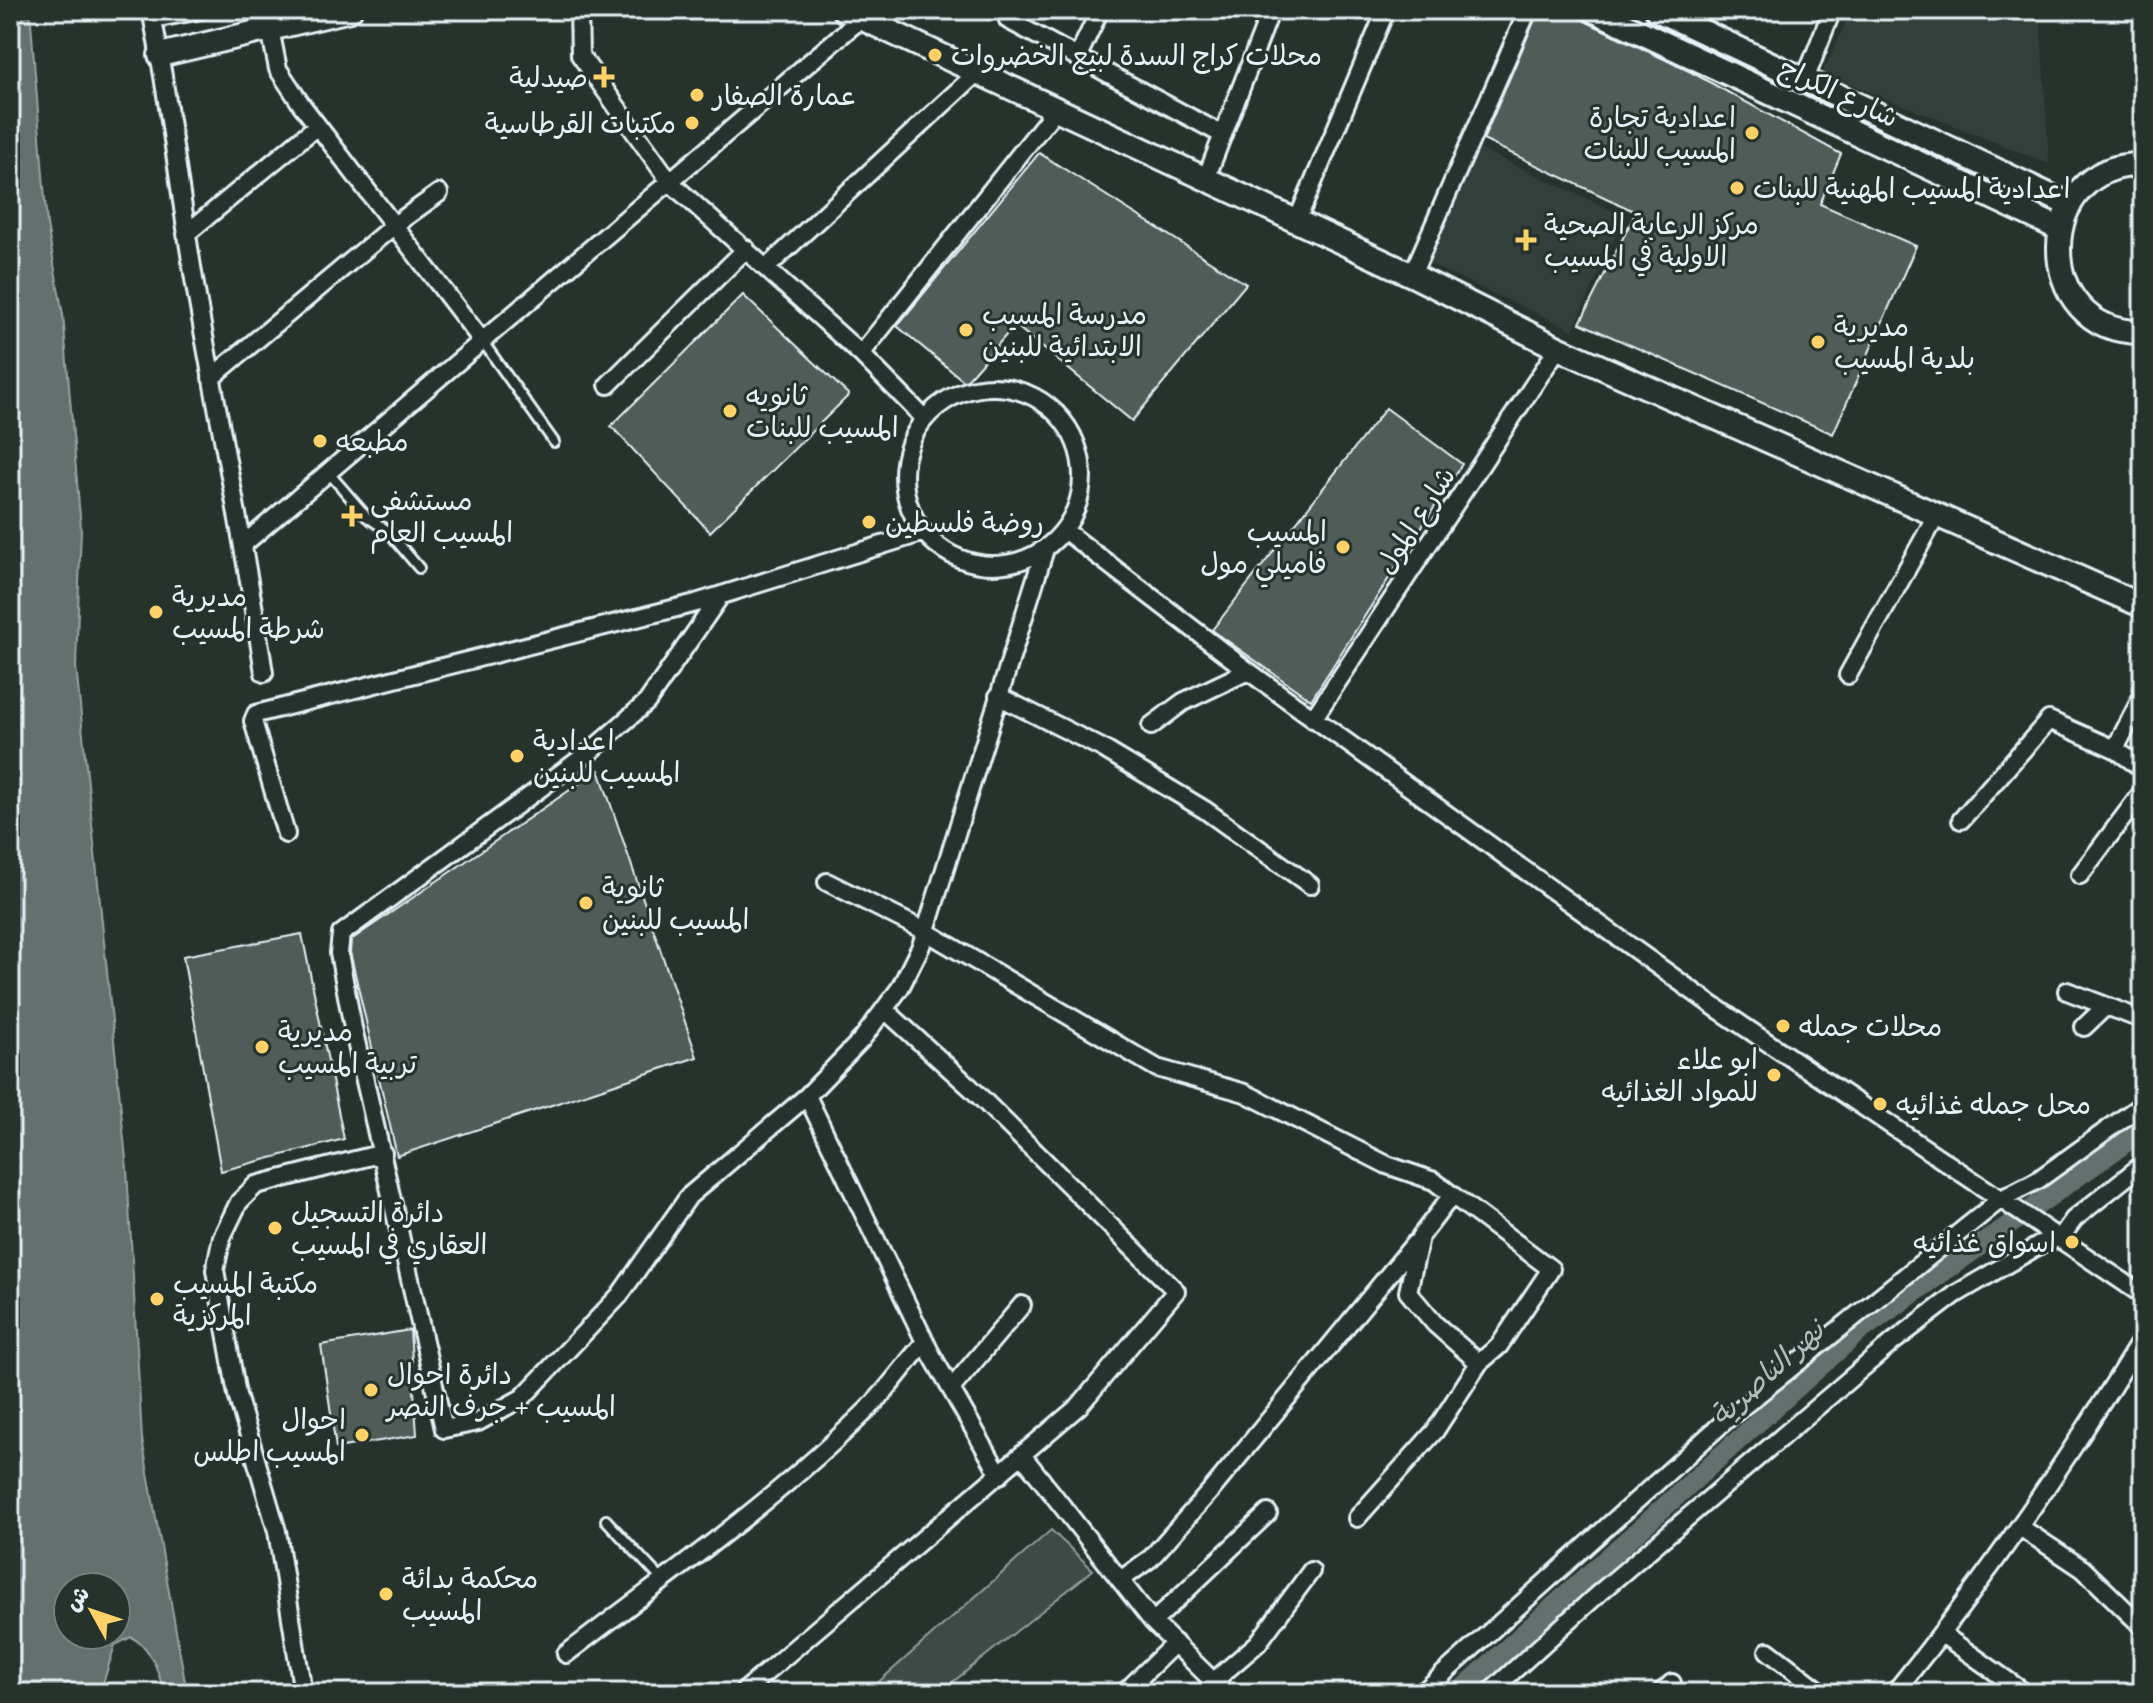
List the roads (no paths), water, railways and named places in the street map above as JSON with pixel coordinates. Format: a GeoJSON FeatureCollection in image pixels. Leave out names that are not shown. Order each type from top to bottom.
{"type":"FeatureCollection","features":[{"type":"Feature","properties":{"kind":"street"},"geometry":{"type":"LineString","coordinates":[[201,10],[152,15],[186,234],[211,378],[245,543],[264,673]]}},
{"type":"Feature","properties":{"kind":"street"},"geometry":{"type":"LineString","coordinates":[[160,55],[350,10]]}},
{"type":"Feature","properties":{"kind":"street"},"geometry":{"type":"LineString","coordinates":[[579,10],[580,55],[671,183],[861,354],[924,418]]}},
{"type":"Feature","properties":{"kind":"street"},"geometry":{"type":"LineString","coordinates":[[1077,58],[1100,10]]}},
{"type":"Feature","properties":{"kind":"street"},"geometry":{"type":"LineString","coordinates":[[1205,181],[1271,10]]}},
{"type":"Feature","properties":{"kind":"street"},"geometry":{"type":"LineString","coordinates":[[1296,223],[1386,10]]}},
{"type":"Feature","properties":{"kind":"street"},"geometry":{"type":"LineString","coordinates":[[1412,275],[1528,10]]}},
{"type":"Feature","properties":{"kind":"street","name":"شارع الكراج"},"geometry":{"type":"LineString","coordinates":[[1593,10],[2060,229]]}},
{"type":"Feature","properties":{"kind":"street"},"geometry":{"type":"LineString","coordinates":[[1805,80],[1832,10]]}},
{"type":"Feature","properties":{"kind":"street"},"geometry":{"type":"LineString","coordinates":[[245,543],[671,183],[859,12],[1205,181],[1412,275],[1558,348],[2143,606]]}},
{"type":"Feature","properties":{"kind":"street","name":"شارع الكراج"},"geometry":{"type":"LineString","coordinates":[[1672,13],[1805,80],[2070,205]]}},
{"type":"Feature","properties":{"kind":"street"},"geometry":{"type":"LineString","coordinates":[[1008,20],[1223,135]]}},
{"type":"Feature","properties":{"kind":"street"},"geometry":{"type":"LineString","coordinates":[[270,29],[278,69],[317,126],[483,342]]}},
{"type":"Feature","properties":{"kind":"street"},"geometry":{"type":"LineString","coordinates":[[766,268],[979,71]]}},
{"type":"Feature","properties":{"kind":"street"},"geometry":{"type":"LineString","coordinates":[[861,354],[1056,109]]}},
{"type":"Feature","properties":{"kind":"street"},"geometry":{"type":"LineString","coordinates":[[186,234],[317,126]]}},
{"type":"Feature","properties":{"kind":"street"},"geometry":{"type":"LineString","coordinates":[[2143,165],[2108,172],[2086,185],[2070,205],[2060,229],[2057,253],[2061,276],[2072,297],[2088,314],[2108,327],[2143,332]]}},
{"type":"Feature","properties":{"kind":"street"},"geometry":{"type":"LineString","coordinates":[[211,378],[393,226],[439,193]]}},
{"type":"Feature","properties":{"kind":"street"},"geometry":{"type":"LineString","coordinates":[[608,385],[746,249]]}},
{"type":"Feature","properties":{"kind":"street","name":"شارع المول"},"geometry":{"type":"LineString","coordinates":[[1313,719],[1558,348]]}},
{"type":"Feature","properties":{"kind":"street"},"geometry":{"type":"LineString","coordinates":[[977,387],[1008,387],[1037,397],[1061,416],[1077,442],[1083,472],[1079,503],[1064,530],[1045,549],[1003,565],[981,565],[959,559],[924,532],[911,511],[904,475],[911,439],[924,418],[948,398],[977,387]]}},
{"type":"Feature","properties":{"kind":"street"},"geometry":{"type":"LineString","coordinates":[[1848,675],[1938,513]]}},
{"type":"Feature","properties":{"kind":"street"},"geometry":{"type":"LineString","coordinates":[[1064,530],[1313,719],[1712,1005],[2143,1295]]}},
{"type":"Feature","properties":{"kind":"street"},"geometry":{"type":"LineString","coordinates":[[286,834],[253,721],[256,714],[721,595],[924,532]]}},
{"type":"Feature","properties":{"kind":"street"},"geometry":{"type":"LineString","coordinates":[[721,595],[647,702],[591,751],[341,934],[339,953],[344,983],[444,1429],[478,1422],[523,1399],[619,1296],[689,1196],[807,1096],[900,988],[925,931],[1045,549]]}},
{"type":"Feature","properties":{"kind":"street"},"geometry":{"type":"LineString","coordinates":[[1151,726],[1183,702],[1248,671]]}},
{"type":"Feature","properties":{"kind":"street"},"geometry":{"type":"LineString","coordinates":[[2115,749],[2143,695]]}},
{"type":"Feature","properties":{"kind":"street"},"geometry":{"type":"LineString","coordinates":[[998,696],[1102,748],[1205,810],[1310,885]]}},
{"type":"Feature","properties":{"kind":"street"},"geometry":{"type":"LineString","coordinates":[[1961,820],[2049,720],[2115,749],[2143,769]]}},
{"type":"Feature","properties":{"kind":"street"},"geometry":{"type":"LineString","coordinates":[[2080,875],[2143,791]]}},
{"type":"Feature","properties":{"kind":"street"},"geometry":{"type":"LineString","coordinates":[[827,882],[925,931],[1157,1068],[1245,1093],[1387,1165],[1434,1181],[1551,1269],[1499,1346],[1479,1363],[1435,1431],[1357,1518]]}},
{"type":"Feature","properties":{"kind":"street"},"geometry":{"type":"LineString","coordinates":[[2067,991],[2143,1020]]}},
{"type":"Feature","properties":{"kind":"street"},"geometry":{"type":"LineString","coordinates":[[2084,1027],[2106,1006]]}},
{"type":"Feature","properties":{"kind":"street"},"geometry":{"type":"LineString","coordinates":[[742,1693],[1079,1406],[1176,1291],[971,1088],[884,1009]]}},
{"type":"Feature","properties":{"kind":"street"},"geometry":{"type":"LineString","coordinates":[[807,1096],[925,1342],[1000,1475]]}},
{"type":"Feature","properties":{"kind":"street"},"geometry":{"type":"LineString","coordinates":[[1422,1693],[1582,1553],[1725,1421],[2006,1202],[2143,1104]]}},
{"type":"Feature","properties":{"kind":"street"},"geometry":{"type":"LineString","coordinates":[[303,1693],[277,1531],[237,1395],[215,1270],[222,1237],[239,1202],[256,1185],[383,1153]]}},
{"type":"Feature","properties":{"kind":"street"},"geometry":{"type":"LineString","coordinates":[[1489,1693],[1610,1583],[1893,1342],[1956,1294],[2059,1236],[2074,1219],[2143,1164]]}},
{"type":"Feature","properties":{"kind":"street"},"geometry":{"type":"LineString","coordinates":[[1122,1579],[1151,1558],[1213,1488],[1452,1195]]}},
{"type":"Feature","properties":{"kind":"street"},"geometry":{"type":"LineString","coordinates":[[1420,1237],[1408,1292],[1435,1324],[1479,1363]]}},
{"type":"Feature","properties":{"kind":"street"},"geometry":{"type":"LineString","coordinates":[[951,1389],[1022,1305]]}},
{"type":"Feature","properties":{"kind":"street"},"geometry":{"type":"LineString","coordinates":[[1894,1693],[1942,1634],[2067,1461],[2143,1337]]}},
{"type":"Feature","properties":{"kind":"street"},"geometry":{"type":"LineString","coordinates":[[566,1654],[825,1448],[872,1405],[925,1342]]}},
{"type":"Feature","properties":{"kind":"street"},"geometry":{"type":"LineString","coordinates":[[1022,1455],[1153,1622],[1220,1687],[1258,1643],[1311,1571]]}},
{"type":"Feature","properties":{"kind":"street"},"geometry":{"type":"LineString","coordinates":[[1153,1622],[1268,1513]]}},
{"type":"Feature","properties":{"kind":"street"},"geometry":{"type":"LineString","coordinates":[[2020,1527],[2083,1569],[2143,1627]]}},
{"type":"Feature","properties":{"kind":"street"},"geometry":{"type":"LineString","coordinates":[[1942,1634],[2025,1693]]}},
{"type":"Feature","properties":{"kind":"street"},"geometry":{"type":"LineString","coordinates":[[1124,1693],[1175,1643]]}},
{"type":"Feature","properties":{"kind":"street"},"geometry":{"type":"LineString","coordinates":[[1768,1651],[1823,1693]]}},
{"type":"Feature","properties":{"kind":"lane"},"geometry":{"type":"LineString","coordinates":[[483,342],[554,442]]}},
{"type":"Feature","properties":{"kind":"lane"},"geometry":{"type":"LineString","coordinates":[[328,472],[367,517],[388,531],[419,568]]}},
{"type":"Feature","properties":{"kind":"lane"},"geometry":{"type":"LineString","coordinates":[[606,1520],[662,1580]]}},
{"type":"Feature","properties":{"kind":"waterway","name":"نهر الناصرية"},"geometry":{"type":"LineString","coordinates":[[1458,1693],[1857,1333],[2143,1130]]}},
{"type":"Feature","properties":{"kind":"place","name":"محلات كراج السدة لبيع الخضروات"},"geometry":{"type":"Point","coordinates":[935,55]}},
{"type":"Feature","properties":{"kind":"place","name":"صيدلية"},"geometry":{"type":"Point","coordinates":[604,77]}},
{"type":"Feature","properties":{"kind":"place","name":"عمارة الصفار"},"geometry":{"type":"Point","coordinates":[697,95]}},
{"type":"Feature","properties":{"kind":"place","name":"مكتبات القرطاسية"},"geometry":{"type":"Point","coordinates":[692,123]}},
{"type":"Feature","properties":{"kind":"place","name":"اعدادية تجارة المسيب للبنات"},"geometry":{"type":"Point","coordinates":[1752,133]}},
{"type":"Feature","properties":{"kind":"place","name":"اعدادية المسيب المهنية للبنات"},"geometry":{"type":"Point","coordinates":[1737,188]}},
{"type":"Feature","properties":{"kind":"place","name":"مركز الرعاية الصحية الاولية في المسيب"},"geometry":{"type":"Point","coordinates":[1526,240]}},
{"type":"Feature","properties":{"kind":"place","name":"مدرسة المسيب الابتدائية للبنين"},"geometry":{"type":"Point","coordinates":[966,330]}},
{"type":"Feature","properties":{"kind":"place","name":"مديرية بلدية المسيب"},"geometry":{"type":"Point","coordinates":[1818,342]}},
{"type":"Feature","properties":{"kind":"place","name":"ثانويه المسيب للبنات"},"geometry":{"type":"Point","coordinates":[730,411]}},
{"type":"Feature","properties":{"kind":"place","name":"مطبعه"},"geometry":{"type":"Point","coordinates":[320,441]}},
{"type":"Feature","properties":{"kind":"place","name":"مستشفى المسيب العام"},"geometry":{"type":"Point","coordinates":[352,516]}},
{"type":"Feature","properties":{"kind":"place","name":"روضة فلسطين"},"geometry":{"type":"Point","coordinates":[869,522]}},
{"type":"Feature","properties":{"kind":"place","name":"المسيب فاميلي مول"},"geometry":{"type":"Point","coordinates":[1343,547]}},
{"type":"Feature","properties":{"kind":"place","name":"مديرية شرطة المسيب"},"geometry":{"type":"Point","coordinates":[156,612]}},
{"type":"Feature","properties":{"kind":"place","name":"اعدادية المسيب للبنين"},"geometry":{"type":"Point","coordinates":[517,756]}},
{"type":"Feature","properties":{"kind":"place","name":"ثانوية المسيب للبنين"},"geometry":{"type":"Point","coordinates":[586,903]}},
{"type":"Feature","properties":{"kind":"place","name":"محلات جمله"},"geometry":{"type":"Point","coordinates":[1783,1026]}},
{"type":"Feature","properties":{"kind":"place","name":"مديرية تربية المسيب"},"geometry":{"type":"Point","coordinates":[262,1047]}},
{"type":"Feature","properties":{"kind":"place","name":"ابو علاء للمواد الغذائيه"},"geometry":{"type":"Point","coordinates":[1774,1075]}},
{"type":"Feature","properties":{"kind":"place","name":"محل جمله غذائيه"},"geometry":{"type":"Point","coordinates":[1880,1104]}},
{"type":"Feature","properties":{"kind":"place","name":"دائرة التسجيل العقاري في المسيب"},"geometry":{"type":"Point","coordinates":[275,1228]}},
{"type":"Feature","properties":{"kind":"place","name":"اسواق غذائيه"},"geometry":{"type":"Point","coordinates":[2072,1242]}},
{"type":"Feature","properties":{"kind":"place","name":"مكتبة المسيب المركزية"},"geometry":{"type":"Point","coordinates":[157,1299]}},
{"type":"Feature","properties":{"kind":"place","name":"دائرة احوال المسيب + جرف النصر"},"geometry":{"type":"Point","coordinates":[371,1390]}},
{"type":"Feature","properties":{"kind":"place","name":"احوال المسيب اطلس"},"geometry":{"type":"Point","coordinates":[362,1435]}},
{"type":"Feature","properties":{"kind":"place","name":"محكمة بدائة المسيب"},"geometry":{"type":"Point","coordinates":[386,1594]}}]}
